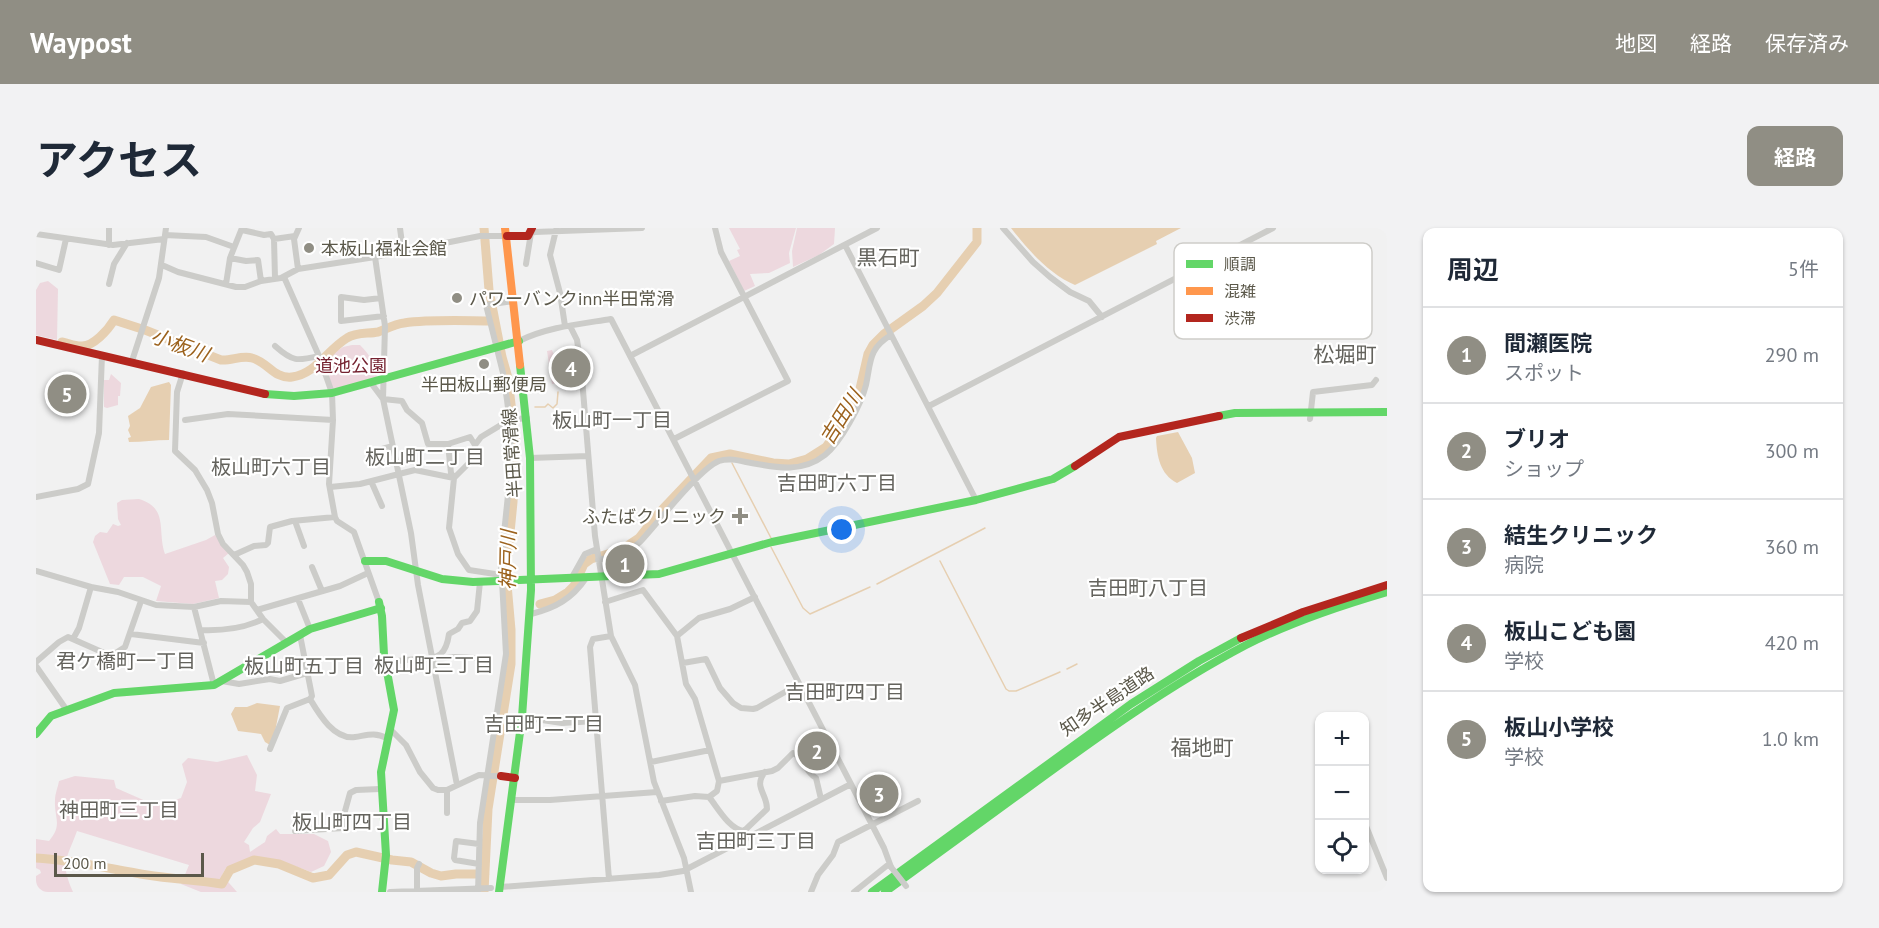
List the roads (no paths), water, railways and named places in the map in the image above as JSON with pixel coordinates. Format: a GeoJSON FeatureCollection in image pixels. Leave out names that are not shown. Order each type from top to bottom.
{"type":"FeatureCollection","features":[{"type":"Feature","properties":{"kind":"main road"},"geometry":{"type":"LineString","coordinates":[[506,232],[528,236],[531,231]]}},
{"type":"Feature","properties":{"kind":"main road","name":"半田常滑線"},"geometry":{"type":"LineString","coordinates":[[497,889],[513,800],[531,614],[530,458],[523,419],[519,342],[506,232]]}},
{"type":"Feature","properties":{"kind":"main road"},"geometry":{"type":"LineString","coordinates":[[36,340],[270,395],[294,396],[332,393],[519,342]]}},
{"type":"Feature","properties":{"kind":"main road"},"geometry":{"type":"LineString","coordinates":[[365,561],[386,561],[442,579],[480,582],[659,574],[772,542],[976,500],[1064,474],[1103,445],[1119,437],[1235,413],[1310,416],[1387,412]]}},
{"type":"Feature","properties":{"kind":"main road","name":"知多半島道路"},"geometry":{"type":"LineString","coordinates":[[872,892],[1090,732],[1183,670],[1222,648],[1287,618],[1387,585]]}},
{"type":"Feature","properties":{"kind":"main road","name":"知多半島道路"},"geometry":{"type":"LineString","coordinates":[[885,892],[1095,739],[1187,676],[1292,624],[1387,592]]}},
{"type":"Feature","properties":{"kind":"main road"},"geometry":{"type":"LineString","coordinates":[[36,734],[51,716],[66,708],[114,693],[204,687],[218,683],[310,629],[380,605],[385,663],[394,710],[381,772],[386,860],[382,892]]}},
{"type":"Feature","properties":{"kind":"main road"},"geometry":{"type":"LineString","coordinates":[[501,776],[515,778]]}},
{"type":"Feature","properties":{"kind":"street"},"geometry":{"type":"LineString","coordinates":[[48,228],[48,236]]}},
{"type":"Feature","properties":{"kind":"street"},"geometry":{"type":"LineString","coordinates":[[109,228],[109,245]]}},
{"type":"Feature","properties":{"kind":"street"},"geometry":{"type":"LineString","coordinates":[[298,269],[295,236],[299,228]]}},
{"type":"Feature","properties":{"kind":"street"},"geometry":{"type":"LineString","coordinates":[[400,228],[403,251]]}},
{"type":"Feature","properties":{"kind":"street"},"geometry":{"type":"LineString","coordinates":[[479,228],[480,236]]}},
{"type":"Feature","properties":{"kind":"street"},"geometry":{"type":"LineString","coordinates":[[526,264],[531,231],[642,228]]}},
{"type":"Feature","properties":{"kind":"street"},"geometry":{"type":"LineString","coordinates":[[674,439],[788,381],[721,252],[715,228]]}},
{"type":"Feature","properties":{"kind":"street"},"geometry":{"type":"LineString","coordinates":[[630,356],[878,228]]}},
{"type":"Feature","properties":{"kind":"street"},"geometry":{"type":"LineString","coordinates":[[1003,228],[1050,278],[1070,292],[1089,301],[1102,316]]}},
{"type":"Feature","properties":{"kind":"street"},"geometry":{"type":"LineString","coordinates":[[1244,243],[1273,228]]}},
{"type":"Feature","properties":{"kind":"street"},"geometry":{"type":"LineString","coordinates":[[226,284],[230,258],[242,229],[264,235],[271,234],[274,239],[275,278]]}},
{"type":"Feature","properties":{"kind":"street"},"geometry":{"type":"LineString","coordinates":[[556,229],[550,255],[568,326],[578,340],[598,560],[611,636],[635,686],[657,792],[687,869],[692,892]]}},
{"type":"Feature","properties":{"kind":"street"},"geometry":{"type":"LineString","coordinates":[[162,265],[178,272],[244,287],[284,277],[298,269],[506,232]]}},
{"type":"Feature","properties":{"kind":"street"},"geometry":{"type":"LineString","coordinates":[[36,234],[109,245],[165,234],[206,237],[234,247]]}},
{"type":"Feature","properties":{"kind":"street"},"geometry":{"type":"LineString","coordinates":[[132,362],[162,265],[165,234]]}},
{"type":"Feature","properties":{"kind":"street"},"geometry":{"type":"LineString","coordinates":[[274,239],[295,236]]}},
{"type":"Feature","properties":{"kind":"street"},"geometry":{"type":"LineString","coordinates":[[36,263],[59,270],[66,239]]}},
{"type":"Feature","properties":{"kind":"street"},"geometry":{"type":"LineString","coordinates":[[109,284],[114,264],[128,243]]}},
{"type":"Feature","properties":{"kind":"street"},"geometry":{"type":"LineString","coordinates":[[845,245],[976,500]]}},
{"type":"Feature","properties":{"kind":"street"},"geometry":{"type":"LineString","coordinates":[[375,257],[385,329],[383,399],[411,533],[416,571],[457,786]]}},
{"type":"Feature","properties":{"kind":"street"},"geometry":{"type":"LineString","coordinates":[[230,258],[246,261],[258,260],[261,281]]}},
{"type":"Feature","properties":{"kind":"street"},"geometry":{"type":"LineString","coordinates":[[284,277],[321,360],[332,393],[330,488],[335,517],[354,532],[380,605]]}},
{"type":"Feature","properties":{"kind":"street"},"geometry":{"type":"LineString","coordinates":[[929,406],[1174,279]]}},
{"type":"Feature","properties":{"kind":"street"},"geometry":{"type":"LineString","coordinates":[[381,298],[364,300],[341,297],[341,321],[384,316]]}},
{"type":"Feature","properties":{"kind":"street"},"geometry":{"type":"LineString","coordinates":[[478,890],[479,844],[506,654],[505,580],[510,476],[510,420],[499,347],[487,304],[514,301]]}},
{"type":"Feature","properties":{"kind":"street"},"geometry":{"type":"LineString","coordinates":[[519,342],[532,335],[611,319],[872,824],[890,866],[908,889]]}},
{"type":"Feature","properties":{"kind":"street"},"geometry":{"type":"LineString","coordinates":[[598,560],[617,557],[630,551],[695,480],[713,464],[725,459],[788,468],[804,466],[823,457],[838,442],[854,415],[866,384],[872,353],[890,332]]}},
{"type":"Feature","properties":{"kind":"street"},"geometry":{"type":"LineString","coordinates":[[275,346],[294,360],[321,360]]}},
{"type":"Feature","properties":{"kind":"street"},"geometry":{"type":"LineString","coordinates":[[36,497],[78,489],[88,484],[99,433],[102,355]]}},
{"type":"Feature","properties":{"kind":"street"},"geometry":{"type":"LineString","coordinates":[[183,373],[177,392],[175,451],[195,470],[201,480],[212,503],[218,534],[223,544],[247,572],[251,584],[251,602],[263,619],[286,642]]}},
{"type":"Feature","properties":{"kind":"street"},"geometry":{"type":"LineString","coordinates":[[1310,416],[1313,392],[1371,385],[1376,380]]}},
{"type":"Feature","properties":{"kind":"street"},"geometry":{"type":"LineString","coordinates":[[371,383],[383,399],[402,401],[407,410],[422,423],[428,444],[448,444],[470,437],[475,445]]}},
{"type":"Feature","properties":{"kind":"street"},"geometry":{"type":"LineString","coordinates":[[184,420],[228,414],[333,420]]}},
{"type":"Feature","properties":{"kind":"street"},"geometry":{"type":"LineString","coordinates":[[454,478],[473,459],[475,445],[481,437],[510,420],[523,419]]}},
{"type":"Feature","properties":{"kind":"street"},"geometry":{"type":"LineString","coordinates":[[448,444],[451,472],[454,478],[449,528],[458,554],[469,570],[495,574],[505,580]]}},
{"type":"Feature","properties":{"kind":"street"},"geometry":{"type":"LineString","coordinates":[[371,452],[393,446]]}},
{"type":"Feature","properties":{"kind":"street"},"geometry":{"type":"LineString","coordinates":[[530,458],[588,456]]}},
{"type":"Feature","properties":{"kind":"street"},"geometry":{"type":"LineString","coordinates":[[330,488],[415,470],[454,478]]}},
{"type":"Feature","properties":{"kind":"street"},"geometry":{"type":"LineString","coordinates":[[371,481],[382,506]]}},
{"type":"Feature","properties":{"kind":"street"},"geometry":{"type":"LineString","coordinates":[[234,555],[254,546],[266,545],[270,527],[295,521],[335,517]]}},
{"type":"Feature","properties":{"kind":"street"},"geometry":{"type":"LineString","coordinates":[[295,521],[304,546]]}},
{"type":"Feature","properties":{"kind":"street"},"geometry":{"type":"LineString","coordinates":[[571,579],[585,554],[597,550]]}},
{"type":"Feature","properties":{"kind":"street"},"geometry":{"type":"LineString","coordinates":[[312,567],[322,591]]}},
{"type":"Feature","properties":{"kind":"street"},"geometry":{"type":"LineString","coordinates":[[36,571],[91,587],[118,592],[156,605],[194,607],[220,601],[251,602]]}},
{"type":"Feature","properties":{"kind":"street"},"geometry":{"type":"LineString","coordinates":[[257,610],[340,586],[368,573]]}},
{"type":"Feature","properties":{"kind":"street"},"geometry":{"type":"LineString","coordinates":[[531,614],[566,601],[586,578]]}},
{"type":"Feature","properties":{"kind":"street"},"geometry":{"type":"LineString","coordinates":[[433,661],[447,644],[449,634],[458,630],[462,622],[473,618],[477,611],[480,582]]}},
{"type":"Feature","properties":{"kind":"street"},"geometry":{"type":"LineString","coordinates":[[73,639],[79,628],[91,587]]}},
{"type":"Feature","properties":{"kind":"street"},"geometry":{"type":"LineString","coordinates":[[605,602],[643,590],[677,636],[686,684],[695,699],[718,781],[717,791],[710,797]]}},
{"type":"Feature","properties":{"kind":"street"},"geometry":{"type":"LineString","coordinates":[[677,636],[699,618],[730,609],[755,597]]}},
{"type":"Feature","properties":{"kind":"street"},"geometry":{"type":"LineString","coordinates":[[298,599],[310,629]]}},
{"type":"Feature","properties":{"kind":"street"},"geometry":{"type":"LineString","coordinates":[[66,708],[36,664],[59,642],[68,637],[111,656],[125,647],[141,601]]}},
{"type":"Feature","properties":{"kind":"street"},"geometry":{"type":"LineString","coordinates":[[194,607],[218,683],[239,684],[270,679],[280,681],[307,673]]}},
{"type":"Feature","properties":{"kind":"street"},"geometry":{"type":"LineString","coordinates":[[200,630],[248,627],[263,619]]}},
{"type":"Feature","properties":{"kind":"street"},"geometry":{"type":"LineString","coordinates":[[131,634],[204,643]]}},
{"type":"Feature","properties":{"kind":"street"},"geometry":{"type":"LineString","coordinates":[[300,635],[312,696],[310,699],[328,726],[351,738],[372,733],[389,734],[406,746],[420,772],[433,788],[438,790],[447,790],[479,775],[501,776]]}},
{"type":"Feature","properties":{"kind":"street"},"geometry":{"type":"LineString","coordinates":[[609,879],[591,642],[595,638],[611,636]]}},
{"type":"Feature","properties":{"kind":"street"},"geometry":{"type":"LineString","coordinates":[[385,663],[476,658]]}},
{"type":"Feature","properties":{"kind":"street"},"geometry":{"type":"LineString","coordinates":[[683,663],[706,659],[720,688],[737,706],[747,709],[757,708],[800,684]]}},
{"type":"Feature","properties":{"kind":"street"},"geometry":{"type":"LineString","coordinates":[[270,749],[287,708],[310,699]]}},
{"type":"Feature","properties":{"kind":"street"},"geometry":{"type":"LineString","coordinates":[[522,717],[562,723],[596,721]]}},
{"type":"Feature","properties":{"kind":"street"},"geometry":{"type":"LineString","coordinates":[[651,762],[710,750]]}},
{"type":"Feature","properties":{"kind":"street"},"geometry":{"type":"LineString","coordinates":[[718,781],[778,768],[793,753],[805,765],[807,772],[816,778],[822,799]]}},
{"type":"Feature","properties":{"kind":"street"},"geometry":{"type":"LineString","coordinates":[[661,801],[694,795],[710,797],[732,825],[744,831],[768,809],[759,785],[760,778],[765,772]]}},
{"type":"Feature","properties":{"kind":"street"},"geometry":{"type":"LineString","coordinates":[[390,892],[530,888],[659,875],[687,869],[851,784]]}},
{"type":"Feature","properties":{"kind":"street"},"geometry":{"type":"LineString","coordinates":[[295,831],[343,828],[350,793],[356,790],[381,789]]}},
{"type":"Feature","properties":{"kind":"street"},"geometry":{"type":"LineString","coordinates":[[447,790],[447,813]]}},
{"type":"Feature","properties":{"kind":"street"},"geometry":{"type":"LineString","coordinates":[[513,800],[550,800],[657,792]]}},
{"type":"Feature","properties":{"kind":"street"},"geometry":{"type":"LineString","coordinates":[[811,892],[818,875],[833,855],[838,842],[918,801]]}},
{"type":"Feature","properties":{"kind":"street"},"geometry":{"type":"LineString","coordinates":[[1369,831],[1387,878]]}},
{"type":"Feature","properties":{"kind":"street"},"geometry":{"type":"LineString","coordinates":[[479,844],[456,841],[454,858],[479,864]]}},
{"type":"Feature","properties":{"kind":"street"},"geometry":{"type":"LineString","coordinates":[[417,890],[418,866]]}},
{"type":"Feature","properties":{"kind":"street"},"geometry":{"type":"LineString","coordinates":[[854,892],[890,866]]}},
{"type":"Feature","properties":{"kind":"waterway","name":"神戸川"},"geometry":{"type":"LineString","coordinates":[[484,228],[489,290],[508,378],[515,439],[513,502],[506,573],[511,630],[511,664],[488,809],[484,892]]}},
{"type":"Feature","properties":{"kind":"waterway","name":"吉田川"},"geometry":{"type":"LineString","coordinates":[[540,604],[555,600],[568,592],[574,586],[584,564],[591,559],[621,550],[639,538],[658,514],[711,458],[730,454],[789,464],[807,459],[826,447],[847,417],[859,393],[868,354],[873,345],[937,293],[977,242],[977,228]]}},
{"type":"Feature","properties":{"kind":"waterway","name":"小板川"},"geometry":{"type":"LineString","coordinates":[[62,342],[86,346],[104,333],[114,320],[221,360],[252,358],[280,375],[292,377],[315,367],[340,343],[354,335],[378,332],[397,324],[415,322],[495,321]]}},
{"type":"Feature","properties":{"kind":"waterway"},"geometry":{"type":"LineString","coordinates":[[535,407],[545,407],[548,404],[553,408],[557,404],[558,392]]}},
{"type":"Feature","properties":{"kind":"waterway"},"geometry":{"type":"LineString","coordinates":[[732,463],[771,538]]}},
{"type":"Feature","properties":{"kind":"waterway"},"geometry":{"type":"LineString","coordinates":[[877,584],[985,528]]}},
{"type":"Feature","properties":{"kind":"waterway"},"geometry":{"type":"LineString","coordinates":[[771,547],[803,608],[810,614],[870,587]]}},
{"type":"Feature","properties":{"kind":"waterway"},"geometry":{"type":"LineString","coordinates":[[940,561],[1006,689],[1016,691],[1060,672]]}},
{"type":"Feature","properties":{"kind":"waterway"},"geometry":{"type":"LineString","coordinates":[[1067,669],[1077,664]]}},
{"type":"Feature","properties":{"kind":"waterway"},"geometry":{"type":"LineString","coordinates":[[36,858],[222,884],[230,870],[254,860],[279,864],[313,878],[329,875],[347,855],[356,852],[411,862],[441,876],[485,874]]}},
{"type":"Feature","properties":{"kind":"place","name":"本板山福祉会館"},"geometry":{"type":"Point","coordinates":[309,248]}},
{"type":"Feature","properties":{"kind":"place","name":"パワーバンクinn半田常滑"},"geometry":{"type":"Point","coordinates":[457,298]}},
{"type":"Feature","properties":{"kind":"place","name":"半田板山郵便局"},"geometry":{"type":"Point","coordinates":[484,364]}},
{"type":"Feature","properties":{"kind":"place","name":"板山こども園"},"geometry":{"type":"Point","coordinates":[571,368]}},
{"type":"Feature","properties":{"kind":"place","name":"板山小学校"},"geometry":{"type":"Point","coordinates":[67,394]}},
{"type":"Feature","properties":{"kind":"place","name":"ふたばクリニック"},"geometry":{"type":"Point","coordinates":[740,516]}},
{"type":"Feature","properties":{"kind":"place","name":"間瀬医院"},"geometry":{"type":"Point","coordinates":[625,564]}},
{"type":"Feature","properties":{"kind":"place","name":"ブリオ"},"geometry":{"type":"Point","coordinates":[817,751]}},
{"type":"Feature","properties":{"kind":"place","name":"結生クリニック"},"geometry":{"type":"Point","coordinates":[879,794]}},
{"type":"Feature","properties":{"kind":"district","name":"黒石町"},"geometry":{"type":"Point","coordinates":[888,257]}},
{"type":"Feature","properties":{"kind":"district","name":"松堀町"},"geometry":{"type":"Point","coordinates":[1345,354]}},
{"type":"Feature","properties":{"kind":"district","name":"板山町一丁目"},"geometry":{"type":"Point","coordinates":[612,420]}},
{"type":"Feature","properties":{"kind":"district","name":"板山町二丁目"},"geometry":{"type":"Point","coordinates":[425,457]}},
{"type":"Feature","properties":{"kind":"district","name":"板山町六丁目"},"geometry":{"type":"Point","coordinates":[271,467]}},
{"type":"Feature","properties":{"kind":"district","name":"吉田町六丁目"},"geometry":{"type":"Point","coordinates":[837,483]}},
{"type":"Feature","properties":{"kind":"district","name":"吉田町八丁目"},"geometry":{"type":"Point","coordinates":[1148,588]}},
{"type":"Feature","properties":{"kind":"district","name":"君ケ橋町一丁目"},"geometry":{"type":"Point","coordinates":[126,661]}},
{"type":"Feature","properties":{"kind":"district","name":"板山町三丁目"},"geometry":{"type":"Point","coordinates":[434,665]}},
{"type":"Feature","properties":{"kind":"district","name":"板山町五丁目"},"geometry":{"type":"Point","coordinates":[304,666]}},
{"type":"Feature","properties":{"kind":"district","name":"吉田町四丁目"},"geometry":{"type":"Point","coordinates":[845,692]}},
{"type":"Feature","properties":{"kind":"district","name":"吉田町二丁目"},"geometry":{"type":"Point","coordinates":[544,724]}},
{"type":"Feature","properties":{"kind":"district","name":"福地町"},"geometry":{"type":"Point","coordinates":[1202,747]}},
{"type":"Feature","properties":{"kind":"district","name":"神田町三丁目"},"geometry":{"type":"Point","coordinates":[119,810]}},
{"type":"Feature","properties":{"kind":"district","name":"板山町四丁目"},"geometry":{"type":"Point","coordinates":[352,822]}},
{"type":"Feature","properties":{"kind":"district","name":"吉田町三丁目"},"geometry":{"type":"Point","coordinates":[756,841]}},
{"type":"Feature","properties":{"kind":"park label","name":"道池公園"},"geometry":{"type":"Point","coordinates":[351,365]}}]}
